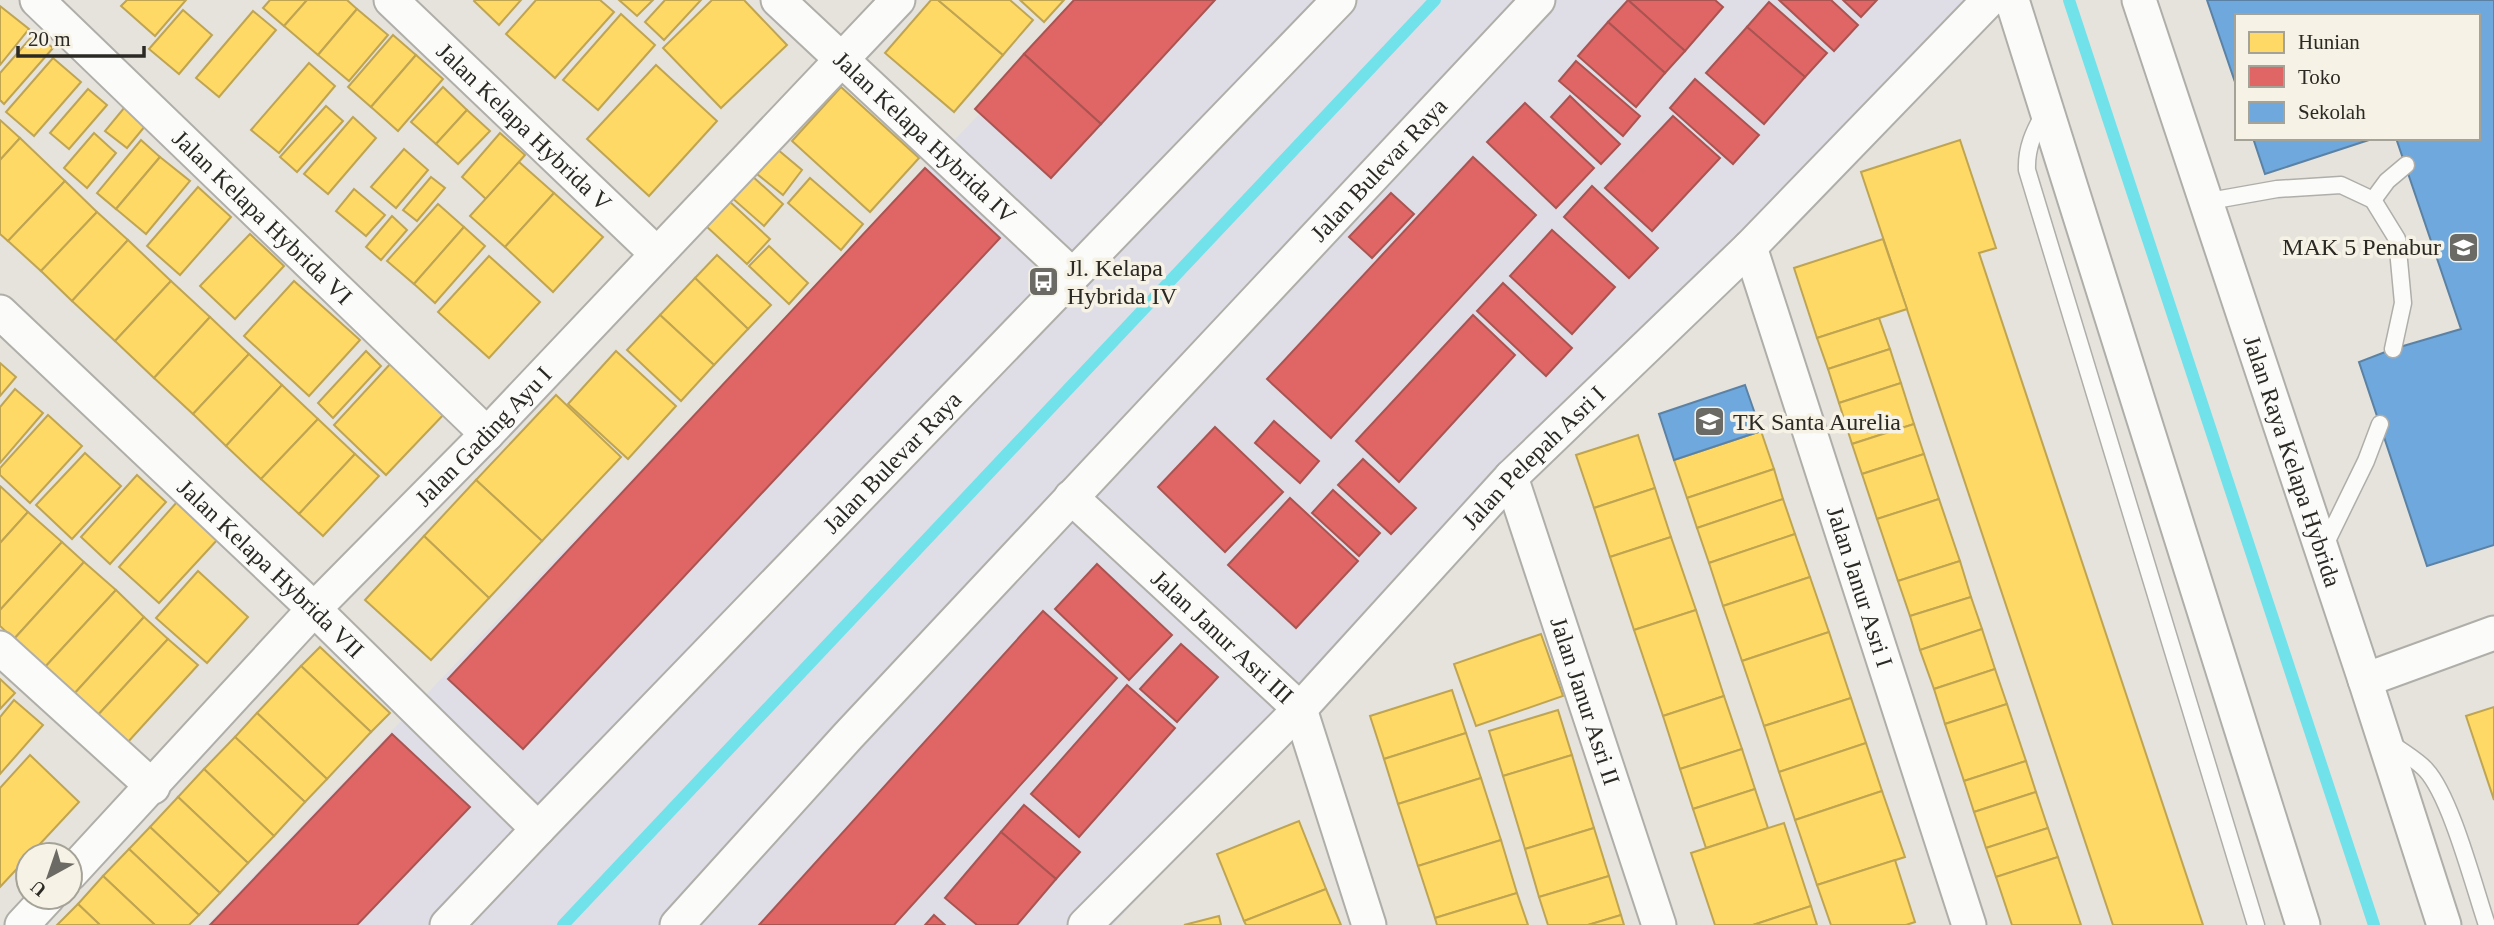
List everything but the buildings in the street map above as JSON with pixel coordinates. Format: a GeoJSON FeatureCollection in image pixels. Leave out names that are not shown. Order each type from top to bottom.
{"type":"FeatureCollection","features":[{"type":"Feature","properties":{"kind":"street","name":"Jalan Kelapa Hybrida VI"},"geometry":{"type":"LineString","coordinates":[[37,0],[487,434]]}},
{"type":"Feature","properties":{"kind":"street","name":"Jalan Kelapa Hybrida V"},"geometry":{"type":"LineString","coordinates":[[391,0],[657,254]]}},
{"type":"Feature","properties":{"kind":"street","name":"Jalan Kelapa Hybrida IV"},"geometry":{"type":"LineString","coordinates":[[778,0],[1072,275]]}},
{"type":"Feature","properties":{"kind":"street","name":"Jalan Gading Ayu I"},"geometry":{"type":"LineString","coordinates":[[84,859],[314,610],[487,434],[898,0]]}},
{"type":"Feature","properties":{"kind":"street","name":"Jalan Bulevar Raya"},"geometry":{"type":"LineString","coordinates":[[447,925],[1339,0]]}},
{"type":"Feature","properties":{"kind":"street","name":"Jalan Bulevar Raya"},"geometry":{"type":"LineString","coordinates":[[677,925],[848,736],[1538,0]]}},
{"type":"Feature","properties":{"kind":"street","name":"Jalan Pelepah Asri I"},"geometry":{"type":"LineString","coordinates":[[1088,924],[1300,709],[1511,477],[1750,247],[1989,0]]}},
{"type":"Feature","properties":{"kind":"street"},"geometry":{"type":"LineString","coordinates":[[2012,0],[2303,925]]}},
{"type":"Feature","properties":{"kind":"street","name":"Jalan Raya Kelapa Hybrida"},"geometry":{"type":"LineString","coordinates":[[2139,0],[2444,925]]}},
{"type":"Feature","properties":{"kind":"street","name":"Jalan Janur Asri I"},"geometry":{"type":"LineString","coordinates":[[1750,247],[1969,925]]}},
{"type":"Feature","properties":{"kind":"street","name":"Jalan Kelapa Hybrida VII"},"geometry":{"type":"LineString","coordinates":[[0,312],[314,610],[538,828]]}},
{"type":"Feature","properties":{"kind":"street","name":"Jalan Janur Asri II"},"geometry":{"type":"LineString","coordinates":[[1511,477],[1659,925]]}},
{"type":"Feature","properties":{"kind":"street","name":"Jalan Janur Asri III"},"geometry":{"type":"LineString","coordinates":[[1071,497],[1300,709],[1369,925]]}},
{"type":"Feature","properties":{"kind":"street"},"geometry":{"type":"LineString","coordinates":[[2365,680],[2494,633]]}},
{"type":"Feature","properties":{"kind":"street"},"geometry":{"type":"LineString","coordinates":[[0,648],[153,787]]}},
{"type":"Feature","properties":{"kind":"street"},"geometry":{"type":"LineString","coordinates":[[22,925],[35,911]]}},
{"type":"Feature","properties":{"kind":"lane"},"geometry":{"type":"LineString","coordinates":[[2047,108],[2029,146],[2026,170],[2256,925]]}},
{"type":"Feature","properties":{"kind":"lane"},"geometry":{"type":"LineString","coordinates":[[2373,200],[2387,181],[2406,165]]}},
{"type":"Feature","properties":{"kind":"lane"},"geometry":{"type":"LineString","coordinates":[[2204,202],[2277,189],[2341,185],[2373,200],[2397,239],[2403,303],[2393,349]]}},
{"type":"Feature","properties":{"kind":"lane"},"geometry":{"type":"LineString","coordinates":[[2322,552],[2381,424]]}},
{"type":"Feature","properties":{"kind":"lane"},"geometry":{"type":"LineString","coordinates":[[2384,738],[2426,770],[2435,785],[2447,809],[2487,925]]}},
{"type":"Feature","properties":{"kind":"shaded area"},"geometry":{"type":"Polygon","coordinates":[[[1088,0],[1974,0],[1113,925],[207,925],[1088,0]]]}},
{"type":"Feature","properties":{"kind":"waterway"},"geometry":{"type":"LineString","coordinates":[[563,925],[1435,0]]}},
{"type":"Feature","properties":{"kind":"waterway"},"geometry":{"type":"LineString","coordinates":[[2069,0],[2374,925]]}},
{"type":"Feature","properties":{"kind":"place","name":"MAK 5 Penabur"},"geometry":{"type":"Point","coordinates":[2464,247]}},
{"type":"Feature","properties":{"kind":"place","name":"Jl. Kelapa Hybrida IV"},"geometry":{"type":"Point","coordinates":[1044,282]}},
{"type":"Feature","properties":{"kind":"place","name":"TK Santa Aurelia"},"geometry":{"type":"Point","coordinates":[1710,422]}}]}
